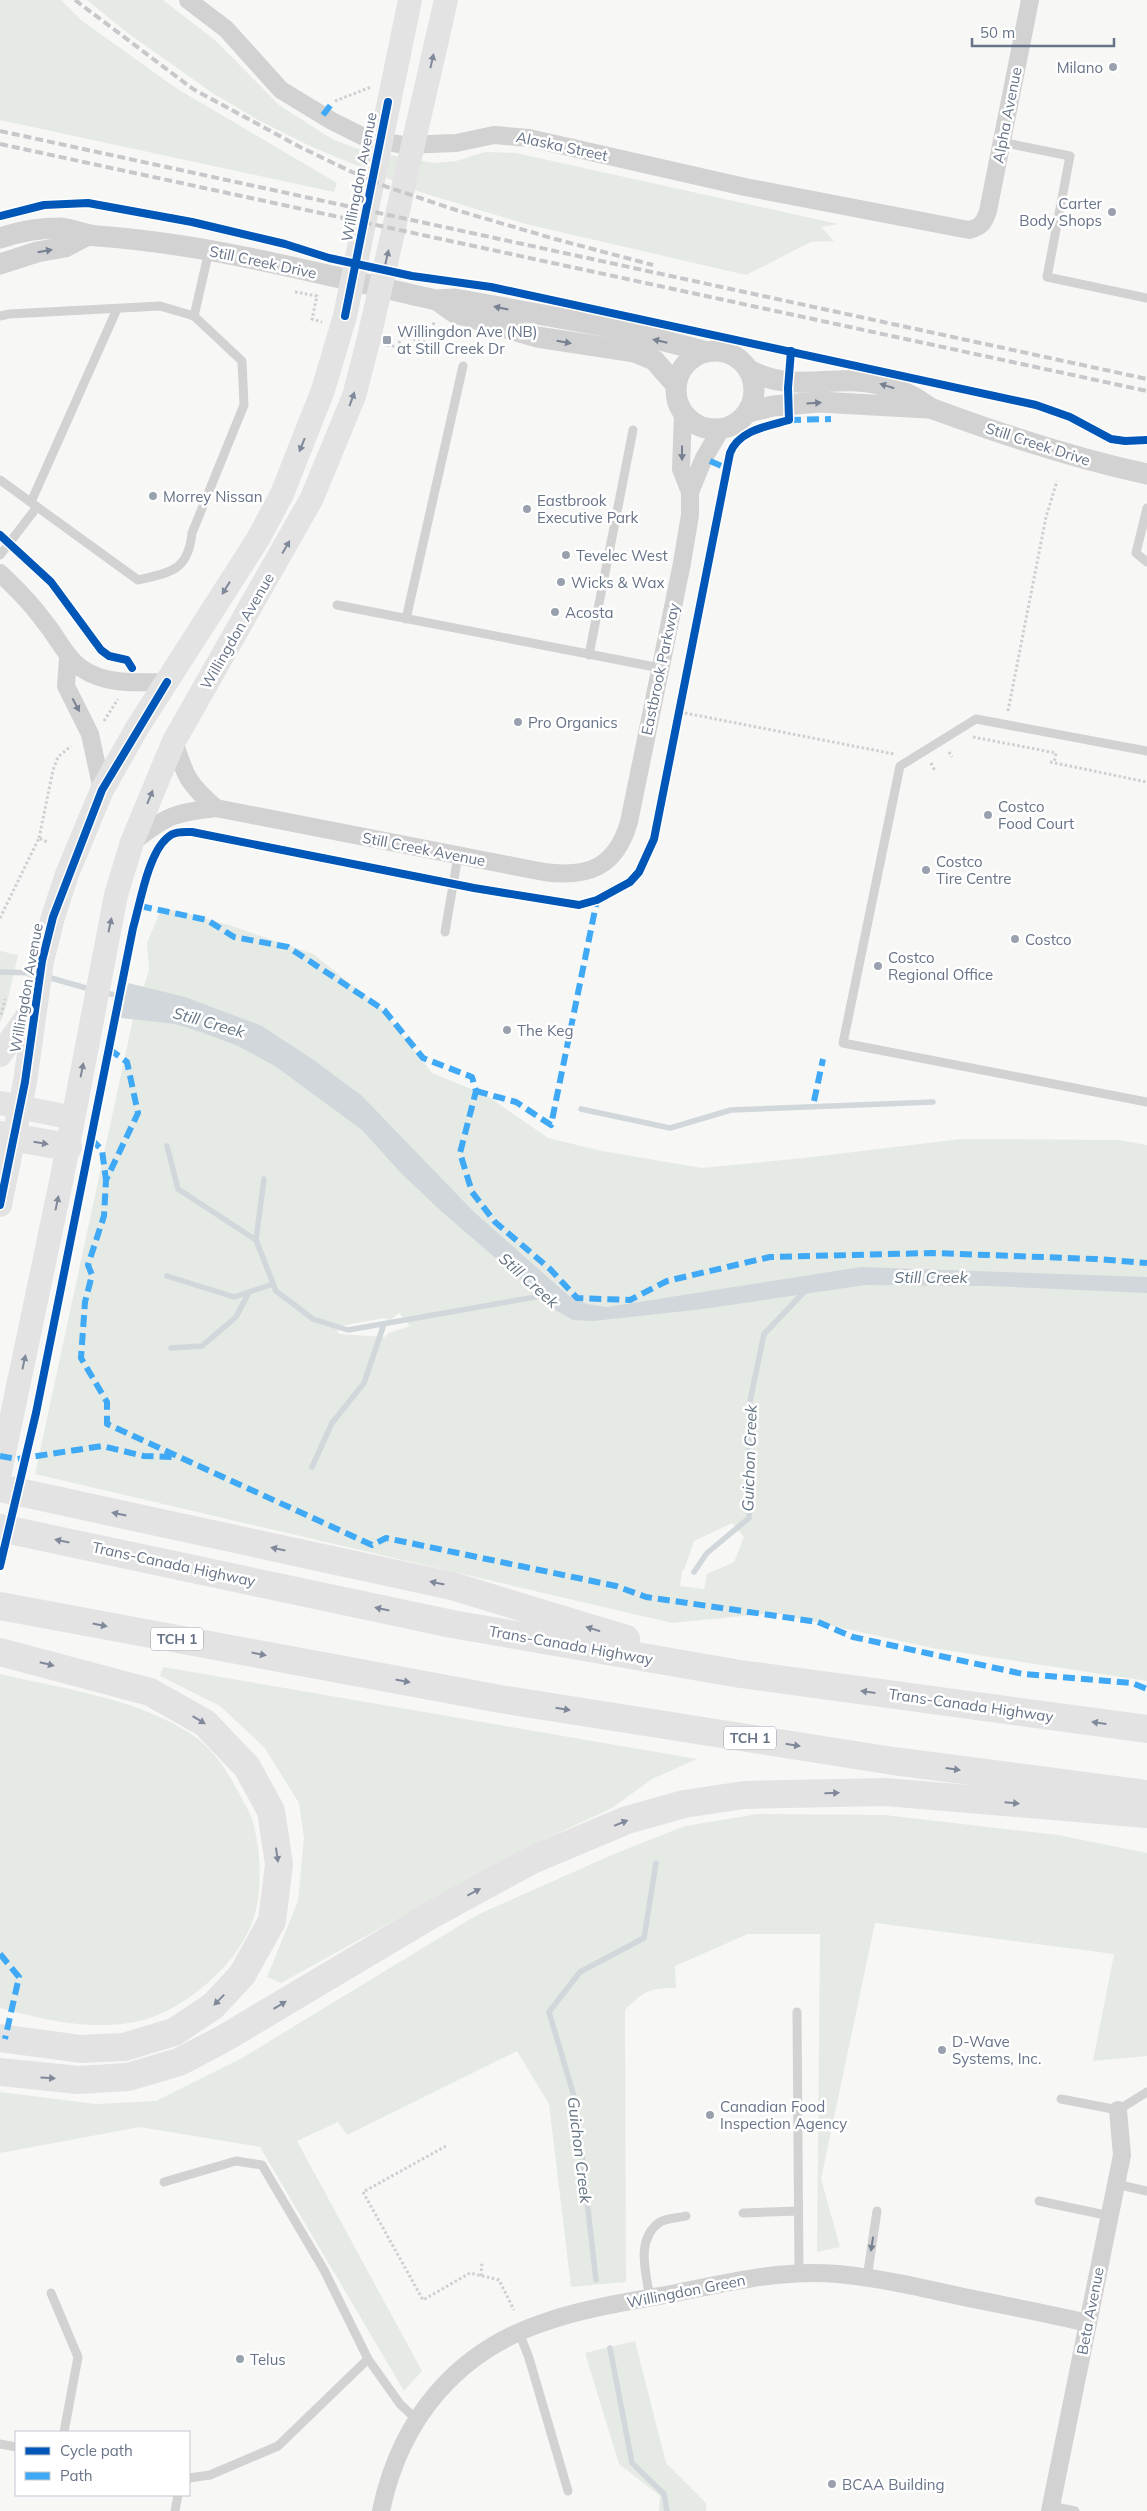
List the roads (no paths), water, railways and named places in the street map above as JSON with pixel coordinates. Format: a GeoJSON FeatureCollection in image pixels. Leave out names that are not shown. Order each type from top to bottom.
{"type":"FeatureCollection","features":[{"type":"Feature","properties":{"kind":"highway"},"geometry":{"type":"LineString","coordinates":[[7,1137],[68,1147]]}},
{"type":"Feature","properties":{"kind":"highway"},"geometry":{"type":"LineString","coordinates":[[0,1488],[452,1586],[740,1674]]}},
{"type":"Feature","properties":{"kind":"highway","name":"Trans-Canada Highway"},"geometry":{"type":"LineString","coordinates":[[0,1528],[452,1624],[740,1674],[1147,1729]]}},
{"type":"Feature","properties":{"kind":"highway","name":"TCH 1"},"geometry":{"type":"LineString","coordinates":[[0,1606],[500,1699],[893,1760],[1147,1794]]}},
{"type":"Feature","properties":{"kind":"highway"},"geometry":{"type":"LineString","coordinates":[[0,1652],[150,1692],[205,1723],[247,1767],[271,1811],[279,1864],[272,1921],[242,1975],[213,2006],[174,2032],[124,2048],[81,2049],[2,2038]]}},
{"type":"Feature","properties":{"kind":"highway"},"geometry":{"type":"LineString","coordinates":[[0,2072],[78,2080],[128,2077],[179,2062],[224,2039],[431,1914],[532,1860],[627,1820],[684,1804],[744,1795],[885,1792],[1147,1814]]}},
{"type":"Feature","properties":{"kind":"main road","name":"Willingdon Avenue"},"geometry":{"type":"LineString","coordinates":[[0,1204],[10,1105],[35,1005],[42,961],[53,917],[67,874],[102,790],[167,682],[258,539],[282,494],[323,390],[333,319],[380,94],[410,0]]}},
{"type":"Feature","properties":{"kind":"main road","name":"Willingdon Avenue"},"geometry":{"type":"LineString","coordinates":[[0,1472],[15,1410],[68,1147],[116,895],[132,842],[174,741],[312,498],[354,396],[373,322],[446,0]]}},
{"type":"Feature","properties":{"kind":"main road"},"geometry":{"type":"LineString","coordinates":[[0,1055],[35,1005]]}},
{"type":"Feature","properties":{"kind":"main road"},"geometry":{"type":"LineString","coordinates":[[10,1105],[73,1118]]}},
{"type":"Feature","properties":{"kind":"street","name":"Alaska Street"},"geometry":{"type":"LineString","coordinates":[[188,0],[226,29],[281,90],[332,121],[364,137],[403,145],[456,143],[494,135],[522,137],[745,187],[970,230],[979,227]]}},
{"type":"Feature","properties":{"kind":"street","name":"Alpha Avenue"},"geometry":{"type":"LineString","coordinates":[[979,227],[985,221],[988,211],[1030,0]]}},
{"type":"Feature","properties":{"kind":"street","name":"Still Creek Drive"},"geometry":{"type":"LineString","coordinates":[[0,238],[17,233],[60,228],[88,235],[148,240],[209,250],[455,312],[537,337],[635,352],[654,360],[676,386],[677,400],[683,413]]}},
{"type":"Feature","properties":{"kind":"street"},"geometry":{"type":"LineString","coordinates":[[0,264],[37,252],[65,247],[88,235]]}},
{"type":"Feature","properties":{"kind":"street","name":"Still Creek Drive"},"geometry":{"type":"LineString","coordinates":[[436,307],[455,299],[615,328],[707,352],[726,353],[743,362],[749,370],[770,379],[788,383],[844,380],[881,384],[902,391],[930,408],[1087,461],[1147,474]]}},
{"type":"Feature","properties":{"kind":"street"},"geometry":{"type":"LineString","coordinates":[[676,386],[683,367],[698,355],[707,352]]}},
{"type":"Feature","properties":{"kind":"street"},"geometry":{"type":"LineString","coordinates":[[748,412],[755,391],[749,370]]}},
{"type":"Feature","properties":{"kind":"street","name":"Still Creek Drive"},"geometry":{"type":"LineString","coordinates":[[720,429],[736,424],[748,412],[773,406],[819,402],[930,408]]}},
{"type":"Feature","properties":{"kind":"street"},"geometry":{"type":"LineString","coordinates":[[683,413],[699,426],[720,429]]}},
{"type":"Feature","properties":{"kind":"street","name":"Eastbrook Parkway"},"geometry":{"type":"LineString","coordinates":[[622,843],[629,822],[682,563],[690,515],[690,492],[681,469],[683,413]]}},
{"type":"Feature","properties":{"kind":"street","name":"Eastbrook Parkway"},"geometry":{"type":"LineString","coordinates":[[690,492],[704,458],[720,429]]}},
{"type":"Feature","properties":{"kind":"street"},"geometry":{"type":"LineString","coordinates":[[0,573],[22,594],[45,621],[68,658],[85,670],[105,679],[167,682]]}},
{"type":"Feature","properties":{"kind":"street"},"geometry":{"type":"LineString","coordinates":[[68,658],[66,686],[88,726],[102,790]]}},
{"type":"Feature","properties":{"kind":"street","name":"Still Creek Avenue"},"geometry":{"type":"LineString","coordinates":[[174,741],[185,775],[197,792],[216,808]]}},
{"type":"Feature","properties":{"kind":"street","name":"Still Creek Avenue"},"geometry":{"type":"LineString","coordinates":[[132,842],[162,820],[178,813],[216,808],[458,856],[569,875],[591,870],[601,865],[609,860],[622,843]]}},
{"type":"Feature","properties":{"kind":"street","name":"Beta Avenue"},"geometry":{"type":"LineString","coordinates":[[1051,2508],[1122,2155],[1118,2110]]}},
{"type":"Feature","properties":{"kind":"street","name":"Willingdon Green"},"geometry":{"type":"LineString","coordinates":[[381,2511],[392,2467],[416,2419],[434,2397],[464,2367],[490,2347],[519,2332],[569,2314],[746,2279],[799,2273],[867,2278],[1088,2323]]}},
{"type":"Feature","properties":{"kind":"lane"},"geometry":{"type":"LineString","coordinates":[[1002,142],[1070,156],[1047,277],[1147,298]]}},
{"type":"Feature","properties":{"kind":"lane"},"geometry":{"type":"LineString","coordinates":[[194,316],[209,250]]}},
{"type":"Feature","properties":{"kind":"lane"},"geometry":{"type":"LineString","coordinates":[[0,316],[160,306],[194,316],[242,360],[244,405],[192,533],[190,546],[184,562],[174,571],[138,580],[0,480]]}},
{"type":"Feature","properties":{"kind":"lane"},"geometry":{"type":"LineString","coordinates":[[0,555],[34,505],[117,308]]}},
{"type":"Feature","properties":{"kind":"lane"},"geometry":{"type":"LineString","coordinates":[[406,619],[463,366]]}},
{"type":"Feature","properties":{"kind":"lane"},"geometry":{"type":"LineString","coordinates":[[589,655],[633,430]]}},
{"type":"Feature","properties":{"kind":"lane"},"geometry":{"type":"LineString","coordinates":[[1147,508],[1136,553],[1147,562]]}},
{"type":"Feature","properties":{"kind":"lane"},"geometry":{"type":"LineString","coordinates":[[336,605],[660,668]]}},
{"type":"Feature","properties":{"kind":"lane"},"geometry":{"type":"LineString","coordinates":[[1147,751],[976,719],[900,766],[843,1043],[1147,1102]]}},
{"type":"Feature","properties":{"kind":"lane"},"geometry":{"type":"LineString","coordinates":[[445,932],[458,856]]}},
{"type":"Feature","properties":{"kind":"lane"},"geometry":{"type":"LineString","coordinates":[[797,2012],[799,2273]]}},
{"type":"Feature","properties":{"kind":"lane"},"geometry":{"type":"LineString","coordinates":[[1061,2099],[1118,2110],[1147,2092]]}},
{"type":"Feature","properties":{"kind":"lane"},"geometry":{"type":"LineString","coordinates":[[164,2182],[236,2161],[262,2165],[324,2270],[368,2359],[400,2404],[416,2419]]}},
{"type":"Feature","properties":{"kind":"lane"},"geometry":{"type":"LineString","coordinates":[[1116,2184],[1147,2191]]}},
{"type":"Feature","properties":{"kind":"lane"},"geometry":{"type":"LineString","coordinates":[[1039,2201],[1110,2216]]}},
{"type":"Feature","properties":{"kind":"lane"},"geometry":{"type":"LineString","coordinates":[[743,2213],[798,2211]]}},
{"type":"Feature","properties":{"kind":"lane"},"geometry":{"type":"LineString","coordinates":[[867,2278],[877,2211]]}},
{"type":"Feature","properties":{"kind":"lane"},"geometry":{"type":"LineString","coordinates":[[650,2298],[643,2259],[647,2235],[661,2221],[686,2216]]}},
{"type":"Feature","properties":{"kind":"lane"},"geometry":{"type":"LineString","coordinates":[[51,2293],[78,2357],[64,2431]]}},
{"type":"Feature","properties":{"kind":"lane"},"geometry":{"type":"LineString","coordinates":[[519,2332],[529,2358],[568,2491]]}},
{"type":"Feature","properties":{"kind":"lane"},"geometry":{"type":"LineString","coordinates":[[190,2478],[210,2476],[278,2446],[368,2359]]}},
{"type":"Feature","properties":{"kind":"lane"},"geometry":{"type":"LineString","coordinates":[[0,2444],[15,2447]]}},
{"type":"Feature","properties":{"kind":"lane"},"geometry":{"type":"LineString","coordinates":[[175,2511],[178,2496]]}},
{"type":"Feature","properties":{"kind":"lane"},"geometry":{"type":"LineString","coordinates":[[1051,2508],[1075,2511]]}},
{"type":"Feature","properties":{"kind":"water"},"geometry":{"type":"Polygon","coordinates":[[[128,983],[185,997],[262,1026],[315,1061],[361,1095],[474,1212],[569,1296],[587,1304],[607,1307],[861,1267],[1147,1277],[1147,1293],[989,1286],[865,1285],[703,1309],[593,1321],[573,1320],[557,1311],[441,1211],[400,1172],[362,1130],[275,1066],[238,1046],[201,1032],[175,1024],[121,1018],[128,983]]]}},
{"type":"Feature","properties":{"kind":"waterway","name":"Still Creek"},"geometry":{"type":"LineString","coordinates":[[0,972],[35,973]]}},
{"type":"Feature","properties":{"kind":"waterway","name":"Still Creek"},"geometry":{"type":"LineString","coordinates":[[44,976],[93,990]]}},
{"type":"Feature","properties":{"kind":"waterway","name":"Still Creek"},"geometry":{"type":"LineString","coordinates":[[102,992],[132,999]]}},
{"type":"Feature","properties":{"kind":"waterway"},"geometry":{"type":"LineString","coordinates":[[581,1109],[670,1128],[731,1110],[933,1102]]}},
{"type":"Feature","properties":{"kind":"waterway"},"geometry":{"type":"LineString","coordinates":[[167,1146],[178,1189],[256,1240],[276,1291],[313,1319],[348,1330],[541,1296]]}},
{"type":"Feature","properties":{"kind":"waterway"},"geometry":{"type":"LineString","coordinates":[[256,1240],[264,1179]]}},
{"type":"Feature","properties":{"kind":"waterway"},"geometry":{"type":"LineString","coordinates":[[167,1276],[234,1297],[273,1284]]}},
{"type":"Feature","properties":{"kind":"waterway","name":"Guichon Creek"},"geometry":{"type":"LineString","coordinates":[[694,1572],[707,1553],[749,1518],[749,1406],[764,1334],[807,1289]]}},
{"type":"Feature","properties":{"kind":"waterway"},"geometry":{"type":"LineString","coordinates":[[171,1348],[202,1346],[236,1317],[249,1292]]}},
{"type":"Feature","properties":{"kind":"waterway"},"geometry":{"type":"LineString","coordinates":[[312,1467],[332,1423],[364,1383],[384,1324]]}},
{"type":"Feature","properties":{"kind":"waterway","name":"Guichon Creek"},"geometry":{"type":"LineString","coordinates":[[596,2280],[576,2103],[549,2012],[580,1972],[644,1938],[656,1863]]}},
{"type":"Feature","properties":{"kind":"waterway","name":"Guichon Creek"},"geometry":{"type":"LineString","coordinates":[[610,2348],[632,2463],[664,2494],[667,2511]]}},
{"type":"Feature","properties":{"kind":"railway"},"geometry":{"type":"LineString","coordinates":[[75,0],[193,89],[300,147],[352,172],[387,187],[456,210],[653,265]]}},
{"type":"Feature","properties":{"kind":"railway"},"geometry":{"type":"LineString","coordinates":[[0,131],[1147,379]]}},
{"type":"Feature","properties":{"kind":"railway"},"geometry":{"type":"LineString","coordinates":[[0,144],[1147,391]]}},
{"type":"Feature","properties":{"kind":"place","name":"Milano"},"geometry":{"type":"Point","coordinates":[1113,67]}},
{"type":"Feature","properties":{"kind":"place","name":"Carter Body Shops"},"geometry":{"type":"Point","coordinates":[1112,212]}},
{"type":"Feature","properties":{"kind":"place","name":"Willingdon Ave (NB) at Still Creek Dr"},"geometry":{"type":"Point","coordinates":[387,340]}},
{"type":"Feature","properties":{"kind":"place","name":"Morrey Nissan"},"geometry":{"type":"Point","coordinates":[153,496]}},
{"type":"Feature","properties":{"kind":"place","name":"Eastbrook Executive Park"},"geometry":{"type":"Point","coordinates":[527,509]}},
{"type":"Feature","properties":{"kind":"place","name":"Tevelec West"},"geometry":{"type":"Point","coordinates":[566,555]}},
{"type":"Feature","properties":{"kind":"place","name":"Wicks & Wax"},"geometry":{"type":"Point","coordinates":[561,582]}},
{"type":"Feature","properties":{"kind":"place","name":"Acosta"},"geometry":{"type":"Point","coordinates":[555,612]}},
{"type":"Feature","properties":{"kind":"place","name":"Pro Organics"},"geometry":{"type":"Point","coordinates":[518,722]}},
{"type":"Feature","properties":{"kind":"place","name":"Costco Food Court"},"geometry":{"type":"Point","coordinates":[988,815]}},
{"type":"Feature","properties":{"kind":"place","name":"Costco Tire Centre"},"geometry":{"type":"Point","coordinates":[926,870]}},
{"type":"Feature","properties":{"kind":"place","name":"Costco"},"geometry":{"type":"Point","coordinates":[1015,939]}},
{"type":"Feature","properties":{"kind":"place","name":"Costco Regional Office"},"geometry":{"type":"Point","coordinates":[878,966]}},
{"type":"Feature","properties":{"kind":"place","name":"The Keg"},"geometry":{"type":"Point","coordinates":[507,1030]}},
{"type":"Feature","properties":{"kind":"place","name":"D-Wave Systems, Inc."},"geometry":{"type":"Point","coordinates":[942,2050]}},
{"type":"Feature","properties":{"kind":"place","name":"Canadian Food Inspection Agency"},"geometry":{"type":"Point","coordinates":[710,2115]}},
{"type":"Feature","properties":{"kind":"place","name":"Telus"},"geometry":{"type":"Point","coordinates":[240,2359]}},
{"type":"Feature","properties":{"kind":"place","name":"BCAA Building"},"geometry":{"type":"Point","coordinates":[832,2484]}}]}
